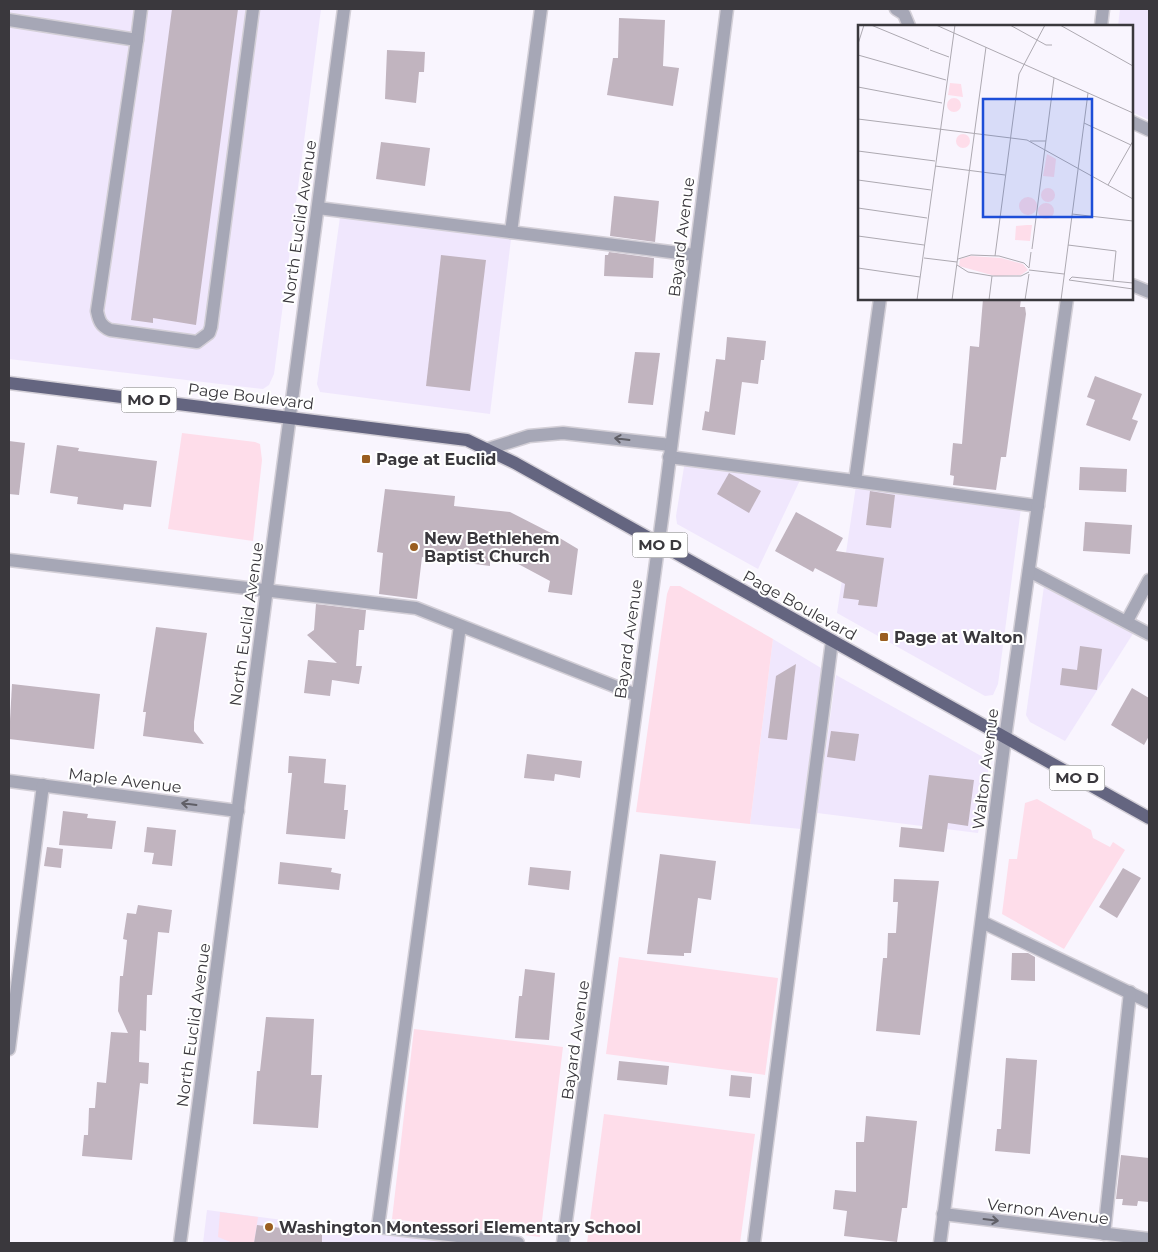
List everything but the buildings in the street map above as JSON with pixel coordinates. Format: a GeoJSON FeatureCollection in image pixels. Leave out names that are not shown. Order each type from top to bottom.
{"type":"FeatureCollection","features":[{"type":"Feature","properties":{"kind":"main road","name":"Page Boulevard"},"geometry":{"type":"LineString","coordinates":[[9,383],[467,440],[488,449],[1149,818]]}},
{"type":"Feature","properties":{"kind":"street"},"geometry":{"type":"LineString","coordinates":[[141,9],[97,311],[103,326],[110,330],[197,342],[209,333],[212,326],[253,9]]}},
{"type":"Feature","properties":{"kind":"street","name":"North Euclid Avenue"},"geometry":{"type":"LineString","coordinates":[[180,1243],[344,9]]}},
{"type":"Feature","properties":{"kind":"street"},"geometry":{"type":"LineString","coordinates":[[511,232],[541,9]]}},
{"type":"Feature","properties":{"kind":"street","name":"Bayard Avenue"},"geometry":{"type":"LineString","coordinates":[[564,1243],[658,544],[727,9]]}},
{"type":"Feature","properties":{"kind":"street"},"geometry":{"type":"LineString","coordinates":[[896,9],[904,14],[909,25]]}},
{"type":"Feature","properties":{"kind":"street"},"geometry":{"type":"LineString","coordinates":[[1101,25],[1103,9]]}},
{"type":"Feature","properties":{"kind":"street"},"geometry":{"type":"LineString","coordinates":[[9,20],[137,40]]}},
{"type":"Feature","properties":{"kind":"street"},"geometry":{"type":"LineString","coordinates":[[1133,122],[1149,130]]}},
{"type":"Feature","properties":{"kind":"street"},"geometry":{"type":"LineString","coordinates":[[318,208],[695,254]]}},
{"type":"Feature","properties":{"kind":"street"},"geometry":{"type":"LineString","coordinates":[[1133,285],[1149,292]]}},
{"type":"Feature","properties":{"kind":"street"},"geometry":{"type":"LineString","coordinates":[[855,480],[880,300]]}},
{"type":"Feature","properties":{"kind":"street","name":"Walton Avenue"},"geometry":{"type":"LineString","coordinates":[[940,1243],[1005,738],[1067,300]]}},
{"type":"Feature","properties":{"kind":"street"},"geometry":{"type":"LineString","coordinates":[[488,449],[529,436],[563,433],[855,480],[1038,506]]}},
{"type":"Feature","properties":{"kind":"street"},"geometry":{"type":"LineString","coordinates":[[9,560],[416,608],[638,695]]}},
{"type":"Feature","properties":{"kind":"street"},"geometry":{"type":"LineString","coordinates":[[1028,571],[1149,634]]}},
{"type":"Feature","properties":{"kind":"street"},"geometry":{"type":"LineString","coordinates":[[1127,621],[1149,580]]}},
{"type":"Feature","properties":{"kind":"street"},"geometry":{"type":"LineString","coordinates":[[460,626],[378,1227],[518,1243]]}},
{"type":"Feature","properties":{"kind":"street"},"geometry":{"type":"LineString","coordinates":[[754,1243],[832,641]]}},
{"type":"Feature","properties":{"kind":"street","name":"Maple Avenue"},"geometry":{"type":"LineString","coordinates":[[9,781],[238,811]]}},
{"type":"Feature","properties":{"kind":"street"},"geometry":{"type":"LineString","coordinates":[[9,1049],[43,785]]}},
{"type":"Feature","properties":{"kind":"street"},"geometry":{"type":"LineString","coordinates":[[982,922],[1149,1002]]}},
{"type":"Feature","properties":{"kind":"street"},"geometry":{"type":"LineString","coordinates":[[1104,1234],[1130,992]]}},
{"type":"Feature","properties":{"kind":"street","name":"Vernon Avenue"},"geometry":{"type":"LineString","coordinates":[[943,1214],[1149,1239]]}},
{"type":"Feature","properties":{"kind":"shaded area"},"geometry":{"type":"Polygon","coordinates":[[[9,9],[321,9],[274,374],[269,385],[263,389],[9,359],[9,9]]]}},
{"type":"Feature","properties":{"kind":"shaded area"},"geometry":{"type":"Polygon","coordinates":[[[1120,9],[1149,9],[1149,120],[1133,112],[1133,25],[1118,25],[1120,9]]]}},
{"type":"Feature","properties":{"kind":"shaded area"},"geometry":{"type":"Polygon","coordinates":[[[340,217],[511,239],[490,414],[320,392],[317,384],[340,217]]]}},
{"type":"Feature","properties":{"kind":"shaded area"},"geometry":{"type":"Polygon","coordinates":[[[182,433],[260,444],[262,460],[253,541],[168,529],[182,433]]]}},
{"type":"Feature","properties":{"kind":"shaded area"},"geometry":{"type":"Polygon","coordinates":[[[685,461],[802,476],[758,569],[677,524],[676,516],[685,461]]]}},
{"type":"Feature","properties":{"kind":"shaded area"},"geometry":{"type":"Polygon","coordinates":[[[856,486],[1021,508],[998,684],[993,695],[985,696],[837,613],[856,486]]]}},
{"type":"Feature","properties":{"kind":"shaded area"},"geometry":{"type":"Polygon","coordinates":[[[670,586],[680,586],[773,639],[750,824],[636,812],[667,594],[670,586]]]}},
{"type":"Feature","properties":{"kind":"shaded area"},"geometry":{"type":"Polygon","coordinates":[[[1044,586],[1134,632],[1065,741],[1030,722],[1026,715],[1044,586]]]}},
{"type":"Feature","properties":{"kind":"shaded area"},"geometry":{"type":"Polygon","coordinates":[[[773,639],[821,668],[801,829],[750,824],[773,639]]]}},
{"type":"Feature","properties":{"kind":"shaded area"},"geometry":{"type":"Polygon","coordinates":[[[836,675],[983,757],[988,764],[988,776],[978,833],[817,813],[836,675]]]}},
{"type":"Feature","properties":{"kind":"shaded area"},"geometry":{"type":"Polygon","coordinates":[[[1037,799],[1091,830],[1093,838],[1110,847],[1113,842],[1125,850],[1064,949],[1002,914],[1009,859],[1017,859],[1025,803],[1037,799]]]}},
{"type":"Feature","properties":{"kind":"shaded area"},"geometry":{"type":"Polygon","coordinates":[[[619,957],[778,978],[765,1075],[606,1054],[619,957]]]}},
{"type":"Feature","properties":{"kind":"shaded area"},"geometry":{"type":"Polygon","coordinates":[[[414,1029],[563,1047],[540,1237],[392,1219],[414,1029]]]}},
{"type":"Feature","properties":{"kind":"shaded area"},"geometry":{"type":"Polygon","coordinates":[[[604,1114],[755,1134],[740,1243],[587,1243],[604,1114]]]}},
{"type":"Feature","properties":{"kind":"shaded area","name":"Washington Montessori Elementary School"},"geometry":{"type":"Polygon","coordinates":[[[207,1210],[459,1243],[203,1243],[207,1210]]]}},
{"type":"Feature","properties":{"kind":"shaded area"},"geometry":{"type":"Polygon","coordinates":[[[220,1212],[258,1217],[254,1243],[233,1243],[218,1237],[220,1212]]]}},
{"type":"Feature","properties":{"kind":"place","name":"Page at Euclid"},"geometry":{"type":"Point","coordinates":[366,459]}},
{"type":"Feature","properties":{"kind":"place","name":"New Bethlehem Baptist Church"},"geometry":{"type":"Point","coordinates":[414,547]}},
{"type":"Feature","properties":{"kind":"place","name":"Page at Walton"},"geometry":{"type":"Point","coordinates":[884,637]}},
{"type":"Feature","properties":{"kind":"place","name":"Washington Montessori Elementary School"},"geometry":{"type":"Point","coordinates":[269,1227]}}]}
